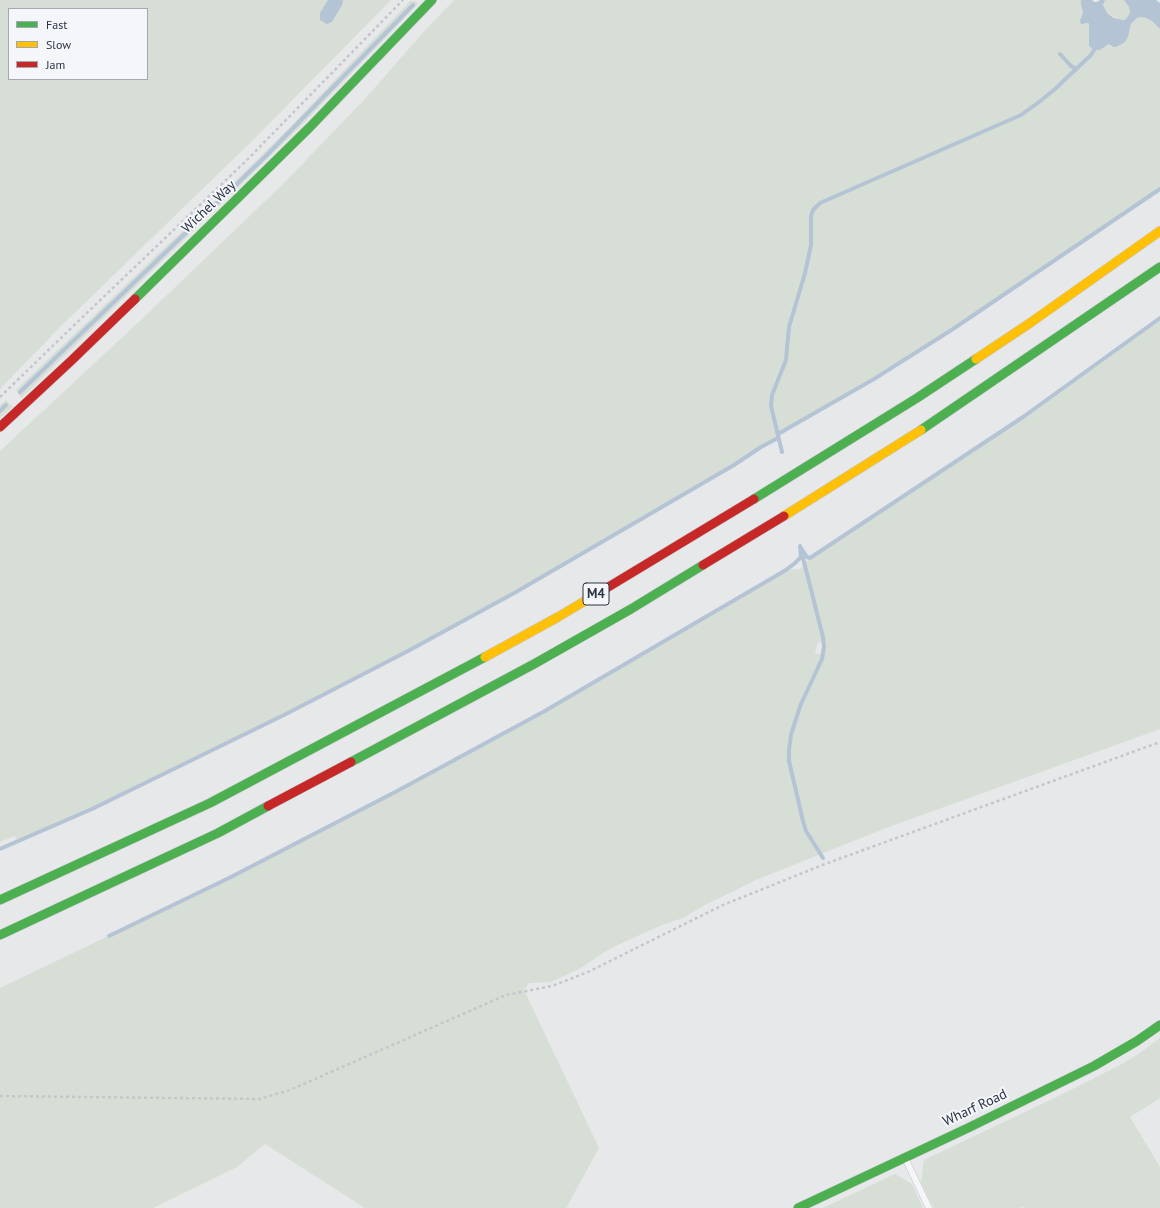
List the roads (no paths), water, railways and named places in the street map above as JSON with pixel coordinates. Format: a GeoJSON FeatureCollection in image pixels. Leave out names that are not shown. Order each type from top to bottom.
{"type":"FeatureCollection","features":[{"type":"Feature","properties":{"kind":"main road","name":"Wichel Way"},"geometry":{"type":"LineString","coordinates":[[0,427],[72,360],[264,173],[432,0]]}},
{"type":"Feature","properties":{"kind":"main road","name":"M4"},"geometry":{"type":"LineString","coordinates":[[0,900],[210,803],[454,674],[558,617],[804,469],[917,398],[1030,322],[1160,231]]}},
{"type":"Feature","properties":{"kind":"main road","name":"M4"},"geometry":{"type":"LineString","coordinates":[[0,935],[218,833],[488,689],[624,613],[822,494],[920,431],[1160,268]]}},
{"type":"Feature","properties":{"kind":"main road","name":"Wharf Road"},"geometry":{"type":"LineString","coordinates":[[798,1208],[977,1124],[1094,1066],[1137,1041],[1160,1025]]}},
{"type":"Feature","properties":{"kind":"lane"},"geometry":{"type":"LineString","coordinates":[[905,1157],[929,1208]]}},
{"type":"Feature","properties":{"kind":"water"},"geometry":{"type":"Polygon","coordinates":[[[328,0],[343,0],[342,5],[332,22],[327,24],[320,20],[320,13],[328,0]]]}},
{"type":"Feature","properties":{"kind":"water"},"geometry":{"type":"Polygon","coordinates":[[[1081,0],[1092,0],[1097,2],[1100,0],[1105,0],[1103,5],[1108,14],[1114,18],[1123,20],[1126,19],[1130,13],[1129,7],[1124,0],[1156,0],[1160,3],[1160,29],[1152,21],[1146,18],[1137,18],[1131,24],[1128,37],[1125,42],[1116,47],[1109,44],[1100,50],[1094,50],[1089,46],[1089,24],[1081,24],[1080,21],[1083,13],[1081,0]]]}},
{"type":"Feature","properties":{"kind":"waterway"},"geometry":{"type":"LineString","coordinates":[[20,392],[267,155],[413,5]]}},
{"type":"Feature","properties":{"kind":"waterway"},"geometry":{"type":"LineString","coordinates":[[782,452],[771,406],[772,395],[786,360],[789,327],[805,273],[811,245],[811,216],[813,210],[820,203],[1021,115],[1055,89],[1091,55],[1094,50]]}},
{"type":"Feature","properties":{"kind":"waterway"},"geometry":{"type":"LineString","coordinates":[[1060,54],[1071,66],[1076,69]]}},
{"type":"Feature","properties":{"kind":"waterway"},"geometry":{"type":"LineString","coordinates":[[778,434],[874,379],[953,329],[1160,189]]}},
{"type":"Feature","properties":{"kind":"waterway"},"geometry":{"type":"LineString","coordinates":[[801,548],[807,557],[810,558],[1023,417],[1160,318]]}},
{"type":"Feature","properties":{"kind":"waterway"},"geometry":{"type":"LineString","coordinates":[[0,411],[6,405]]}},
{"type":"Feature","properties":{"kind":"waterway"},"geometry":{"type":"LineString","coordinates":[[0,849],[92,809],[286,714],[408,651],[516,592],[776,439]]}},
{"type":"Feature","properties":{"kind":"waterway"},"geometry":{"type":"LineString","coordinates":[[109,936],[229,878],[399,790],[543,712],[786,570],[801,557],[800,546]]}},
{"type":"Feature","properties":{"kind":"waterway"},"geometry":{"type":"LineString","coordinates":[[802,554],[823,637],[824,647],[822,659],[801,704],[791,735],[789,761],[806,831],[823,858]]}}]}
